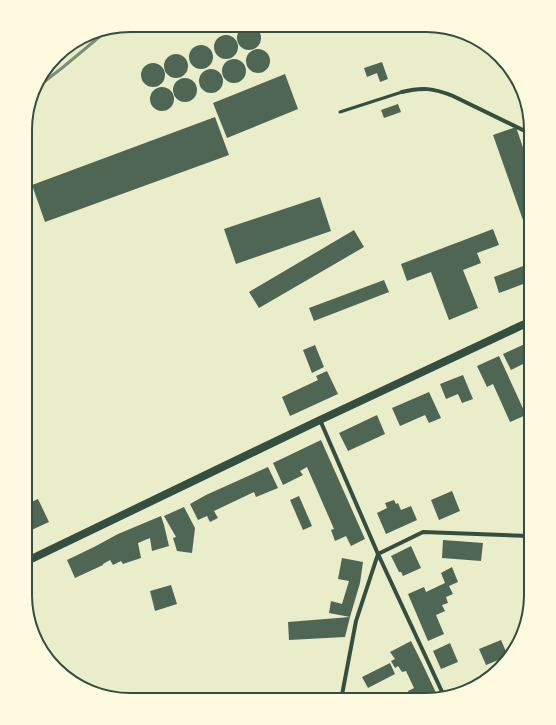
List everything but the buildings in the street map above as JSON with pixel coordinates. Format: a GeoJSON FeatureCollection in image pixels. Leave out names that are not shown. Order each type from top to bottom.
{"type":"FeatureCollection","features":[{"type":"Feature","properties":{"kind":"main road"},"geometry":{"type":"LineString","coordinates":[[32,559],[320,420],[524,324]]}},
{"type":"Feature","properties":{"kind":"street"},"geometry":{"type":"LineString","coordinates":[[402,92],[422,88],[443,92],[524,131]]}},
{"type":"Feature","properties":{"kind":"street"},"geometry":{"type":"LineString","coordinates":[[320,420],[378,554],[442,691]]}},
{"type":"Feature","properties":{"kind":"street"},"geometry":{"type":"LineString","coordinates":[[342,693],[356,621],[378,554],[423,532],[524,536]]}},
{"type":"Feature","properties":{"kind":"lane"},"geometry":{"type":"LineString","coordinates":[[340,112],[402,92]]}},
{"type":"Feature","properties":{"kind":"railway"},"geometry":{"type":"LineString","coordinates":[[45,81],[99,37]]}}]}
